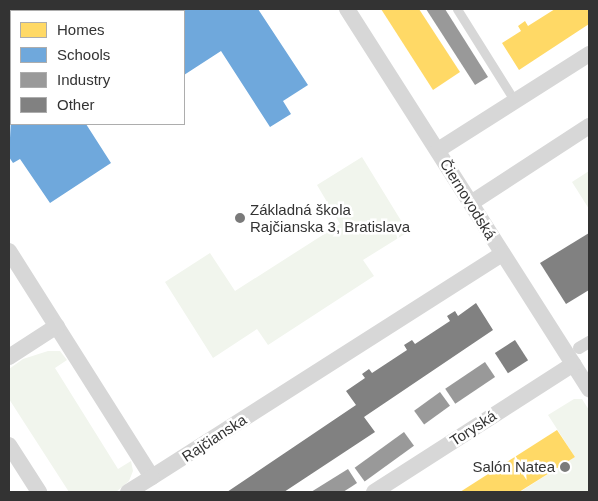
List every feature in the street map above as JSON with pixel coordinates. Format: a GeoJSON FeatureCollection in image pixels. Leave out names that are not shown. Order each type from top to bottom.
{"type":"FeatureCollection","features":[{"type":"Feature","properties":{"kind":"street","name":"Čiernovodská"},"geometry":{"type":"LineString","coordinates":[[347,9],[438,150],[502,254],[580,351],[589,389]]}},
{"type":"Feature","properties":{"kind":"street"},"geometry":{"type":"LineString","coordinates":[[438,150],[516,103],[589,54]]}},
{"type":"Feature","properties":{"kind":"street"},"geometry":{"type":"LineString","coordinates":[[471,203],[589,126]]}},
{"type":"Feature","properties":{"kind":"street"},"geometry":{"type":"LineString","coordinates":[[9,251],[152,477]]}},
{"type":"Feature","properties":{"kind":"street","name":"Rajčianska"},"geometry":{"type":"LineString","coordinates":[[128,492],[502,254]]}},
{"type":"Feature","properties":{"kind":"street"},"geometry":{"type":"LineString","coordinates":[[9,357],[57,326]]}},
{"type":"Feature","properties":{"kind":"street","name":"Toryská"},"geometry":{"type":"LineString","coordinates":[[374,492],[580,351]]}},
{"type":"Feature","properties":{"kind":"street"},"geometry":{"type":"LineString","coordinates":[[9,445],[39,492]]}},
{"type":"Feature","properties":{"kind":"lane"},"geometry":{"type":"LineString","coordinates":[[457,9],[516,103]]}},
{"type":"Feature","properties":{"kind":"shaded area"},"geometry":{"type":"Polygon","coordinates":[[[362,157],[408,232],[363,260],[374,276],[268,345],[257,329],[213,358],[165,282],[210,253],[235,291],[340,224],[317,185],[362,157]]]}},
{"type":"Feature","properties":{"kind":"shaded area"},"geometry":{"type":"Polygon","coordinates":[[[589,171],[589,209],[572,182],[589,171]]]}},
{"type":"Feature","properties":{"kind":"shaded area"},"geometry":{"type":"Polygon","coordinates":[[[48,351],[60,351],[67,360],[55,368],[118,469],[131,461],[133,471],[129,481],[116,492],[69,492],[9,399],[9,369],[23,359],[48,351]]]}},
{"type":"Feature","properties":{"kind":"shaded area"},"geometry":{"type":"Polygon","coordinates":[[[574,399],[582,399],[589,410],[589,492],[520,492],[575,457],[548,415],[574,399]]]}},
{"type":"Feature","properties":{"kind":"building: Homes"},"geometry":{"type":"Polygon","coordinates":[[[381,9],[419,9],[460,72],[433,90],[381,9]]]}},
{"type":"Feature","properties":{"kind":"building: Homes"},"geometry":{"type":"Polygon","coordinates":[[[555,9],[589,9],[589,24],[519,70],[502,43],[521,31],[518,26],[525,21],[528,26],[555,9]]]}},
{"type":"Feature","properties":{"kind":"building: Homes"},"geometry":{"type":"Polygon","coordinates":[[[557,430],[575,457],[519,492],[460,492],[557,430]]]}},
{"type":"Feature","properties":{"kind":"building: Schools"},"geometry":{"type":"Polygon","coordinates":[[[65,9],[120,9],[120,10],[65,9]]]}},
{"type":"Feature","properties":{"kind":"building: Schools"},"geometry":{"type":"Polygon","coordinates":[[[258,9],[308,85],[283,101],[291,114],[270,127],[221,51],[185,74],[185,10],[162,10],[258,9]]]}},
{"type":"Feature","properties":{"kind":"building: Schools"},"geometry":{"type":"Polygon","coordinates":[[[11,125],[87,125],[111,163],[50,203],[20,159],[13,163],[9,157],[11,125]]]}},
{"type":"Feature","properties":{"kind":"building: Industry"},"geometry":{"type":"Polygon","coordinates":[[[426,9],[445,9],[488,77],[475,85],[426,9]]]}},
{"type":"Feature","properties":{"kind":"building: Industry"},"geometry":{"type":"Polygon","coordinates":[[[485,362],[495,377],[455,404],[445,389],[485,362]]]}},
{"type":"Feature","properties":{"kind":"building: Industry"},"geometry":{"type":"Polygon","coordinates":[[[440,392],[450,406],[424,425],[414,411],[440,392]]]}},
{"type":"Feature","properties":{"kind":"building: Industry"},"geometry":{"type":"Polygon","coordinates":[[[404,432],[414,446],[365,482],[355,468],[404,432]]]}},
{"type":"Feature","properties":{"kind":"building: Industry"},"geometry":{"type":"Polygon","coordinates":[[[348,469],[357,483],[343,492],[311,492],[348,469]]]}},
{"type":"Feature","properties":{"kind":"building: Other"},"geometry":{"type":"Polygon","coordinates":[[[589,233],[589,290],[566,304],[540,263],[589,233]]]}},
{"type":"Feature","properties":{"kind":"building: Other"},"geometry":{"type":"Polygon","coordinates":[[[476,303],[493,330],[364,417],[375,432],[284,492],[227,492],[356,405],[346,391],[365,378],[362,374],[369,369],[372,373],[407,350],[404,345],[412,340],[415,344],[450,321],[447,316],[455,311],[458,316],[476,303]]]}},
{"type":"Feature","properties":{"kind":"building: Other"},"geometry":{"type":"Polygon","coordinates":[[[515,340],[528,360],[508,373],[495,353],[515,340]]]}},
{"type":"Feature","properties":{"kind":"place","name":"Základná škola Rajčianska 3, Bratislava"},"geometry":{"type":"Point","coordinates":[240,218]}},
{"type":"Feature","properties":{"kind":"place","name":"Salón Natea"},"geometry":{"type":"Point","coordinates":[565,467]}}]}
